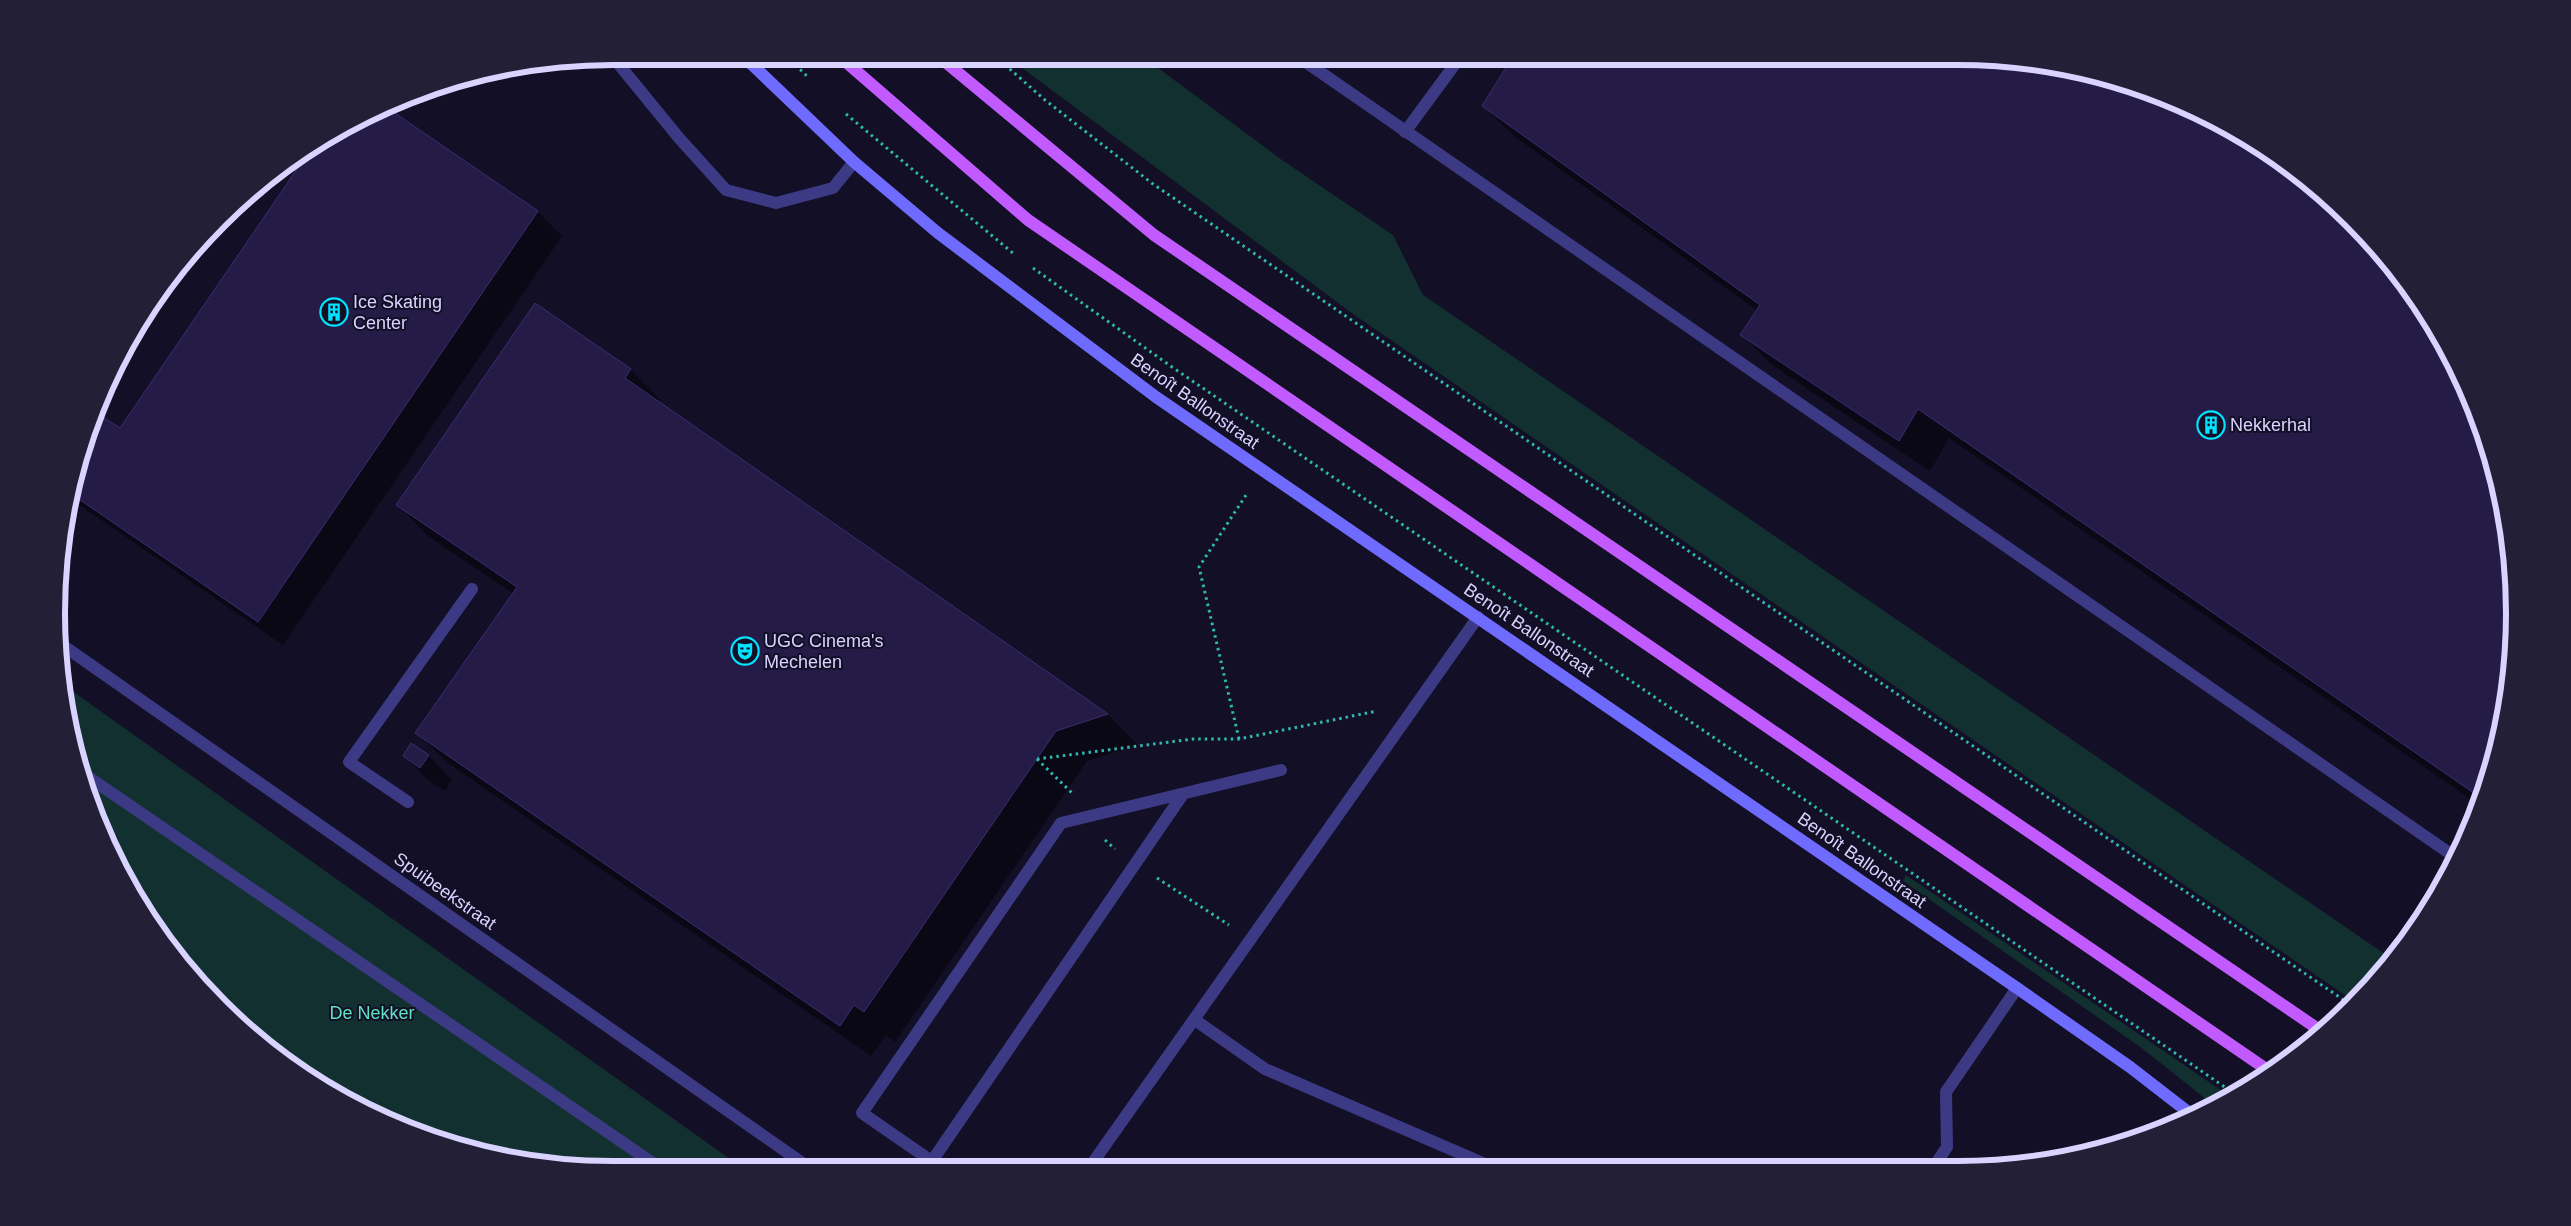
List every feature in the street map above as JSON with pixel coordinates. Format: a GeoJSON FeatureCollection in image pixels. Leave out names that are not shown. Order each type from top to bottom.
{"type":"FeatureCollection","features":[{"type":"Feature","properties":{"kind":"main road"},"geometry":{"type":"LineString","coordinates":[[849,65],[1028,220],[2264,1068]]}},
{"type":"Feature","properties":{"kind":"main road"},"geometry":{"type":"LineString","coordinates":[[949,65],[1154,235],[2316,1028]]}},
{"type":"Feature","properties":{"kind":"street"},"geometry":{"type":"LineString","coordinates":[[619,65],[679,138],[726,190],[776,203],[833,188],[854,162]]}},
{"type":"Feature","properties":{"kind":"street","name":"Benoît Ballonstraat"},"geometry":{"type":"LineString","coordinates":[[752,65],[854,162],[962,250],[1156,397],[2017,988],[2130,1067],[2186,1110]]}},
{"type":"Feature","properties":{"kind":"street"},"geometry":{"type":"LineString","coordinates":[[1310,65],[2450,853]]}},
{"type":"Feature","properties":{"kind":"street"},"geometry":{"type":"LineString","coordinates":[[1405,132],[1454,65]]}},
{"type":"Feature","properties":{"kind":"street"},"geometry":{"type":"LineString","coordinates":[[408,802],[349,762],[472,589]]}},
{"type":"Feature","properties":{"kind":"street"},"geometry":{"type":"LineString","coordinates":[[1094,1161],[1478,617]]}},
{"type":"Feature","properties":{"kind":"street","name":"Spuibeekstraat"},"geometry":{"type":"LineString","coordinates":[[66,648],[800,1161]]}},
{"type":"Feature","properties":{"kind":"street"},"geometry":{"type":"LineString","coordinates":[[931,1161],[862,1113],[1061,823],[1281,770]]}},
{"type":"Feature","properties":{"kind":"street"},"geometry":{"type":"LineString","coordinates":[[91,779],[649,1161]]}},
{"type":"Feature","properties":{"kind":"street"},"geometry":{"type":"LineString","coordinates":[[940,1161],[1183,794]]}},
{"type":"Feature","properties":{"kind":"street"},"geometry":{"type":"LineString","coordinates":[[1938,1161],[1947,1147],[1946,1092],[2017,988]]}},
{"type":"Feature","properties":{"kind":"street"},"geometry":{"type":"LineString","coordinates":[[1195,1020],[1265,1069],[1478,1161]]}},
{"type":"Feature","properties":{"kind":"path"},"geometry":{"type":"LineString","coordinates":[[795,65],[812,82]]}},
{"type":"Feature","properties":{"kind":"path"},"geometry":{"type":"LineString","coordinates":[[1005,65],[1045,100],[1152,184],[2344,1001]]}},
{"type":"Feature","properties":{"kind":"path"},"geometry":{"type":"LineString","coordinates":[[839,107],[1020,259]]}},
{"type":"Feature","properties":{"kind":"path"},"geometry":{"type":"LineString","coordinates":[[1028,264],[1172,367],[2229,1090]]}},
{"type":"Feature","properties":{"kind":"path"},"geometry":{"type":"LineString","coordinates":[[1239,740],[1199,567],[1263,471]]}},
{"type":"Feature","properties":{"kind":"path"},"geometry":{"type":"LineString","coordinates":[[1037,759],[1193,739],[1239,740],[1416,704]]}},
{"type":"Feature","properties":{"kind":"green space"},"geometry":{"type":"Polygon","coordinates":[[[1018,65],[1154,65],[1282,160],[1393,235],[1423,295],[2386,955],[2348,997],[1353,314],[1018,65]]]}},
{"type":"Feature","properties":{"kind":"green space","name":"De Nekker"},"geometry":{"type":"Polygon","coordinates":[[[71,690],[733,1161],[577,1160],[541,1156],[471,1142],[437,1132],[371,1104],[339,1088],[279,1048],[252,1025],[201,974],[178,947],[138,887],[107,823],[94,789],[84,755],[71,690]]]}},
{"type":"Feature","properties":{"kind":"green space"},"geometry":{"type":"Polygon","coordinates":[[[1906,875],[2224,1092],[2207,1100],[2143,1049],[1903,881],[1906,875]]]}},
{"type":"Feature","properties":{"kind":"building","name":"Nekkerhal"},"geometry":{"type":"Polygon","coordinates":[[[1507,65],[1994,66],[2065,76],[2134,94],[2200,122],[2232,138],[2262,157],[2292,178],[2319,201],[2370,252],[2393,279],[2433,339],[2464,403],[2477,437],[2487,471],[2501,541],[2506,613],[2501,685],[2487,755],[2475,794],[1918,409],[1899,441],[1740,335],[1760,305],[1482,106],[1507,65]]]}},
{"type":"Feature","properties":{"kind":"building","name":"Ice Skating Center"},"geometry":{"type":"Polygon","coordinates":[[[393,112],[538,211],[258,622],[78,498],[94,437],[102,416],[120,428],[302,162],[339,138],[393,112]]]}},
{"type":"Feature","properties":{"kind":"building","name":"UGC Cinema's Mechelen"},"geometry":{"type":"Polygon","coordinates":[[[535,303],[631,369],[625,378],[1108,714],[1056,731],[864,1012],[854,1005],[840,1026],[415,733],[517,587],[396,505],[535,303]]]}},
{"type":"Feature","properties":{"kind":"building"},"geometry":{"type":"Polygon","coordinates":[[[411,743],[429,755],[420,768],[403,756],[411,743]]]}},
{"type":"Feature","properties":{"kind":"place","name":"Ice Skating Center"},"geometry":{"type":"Point","coordinates":[334,312]}},
{"type":"Feature","properties":{"kind":"place","name":"Nekkerhal"},"geometry":{"type":"Point","coordinates":[2211,425]}},
{"type":"Feature","properties":{"kind":"place","name":"UGC Cinema's Mechelen"},"geometry":{"type":"Point","coordinates":[745,651]}}]}
